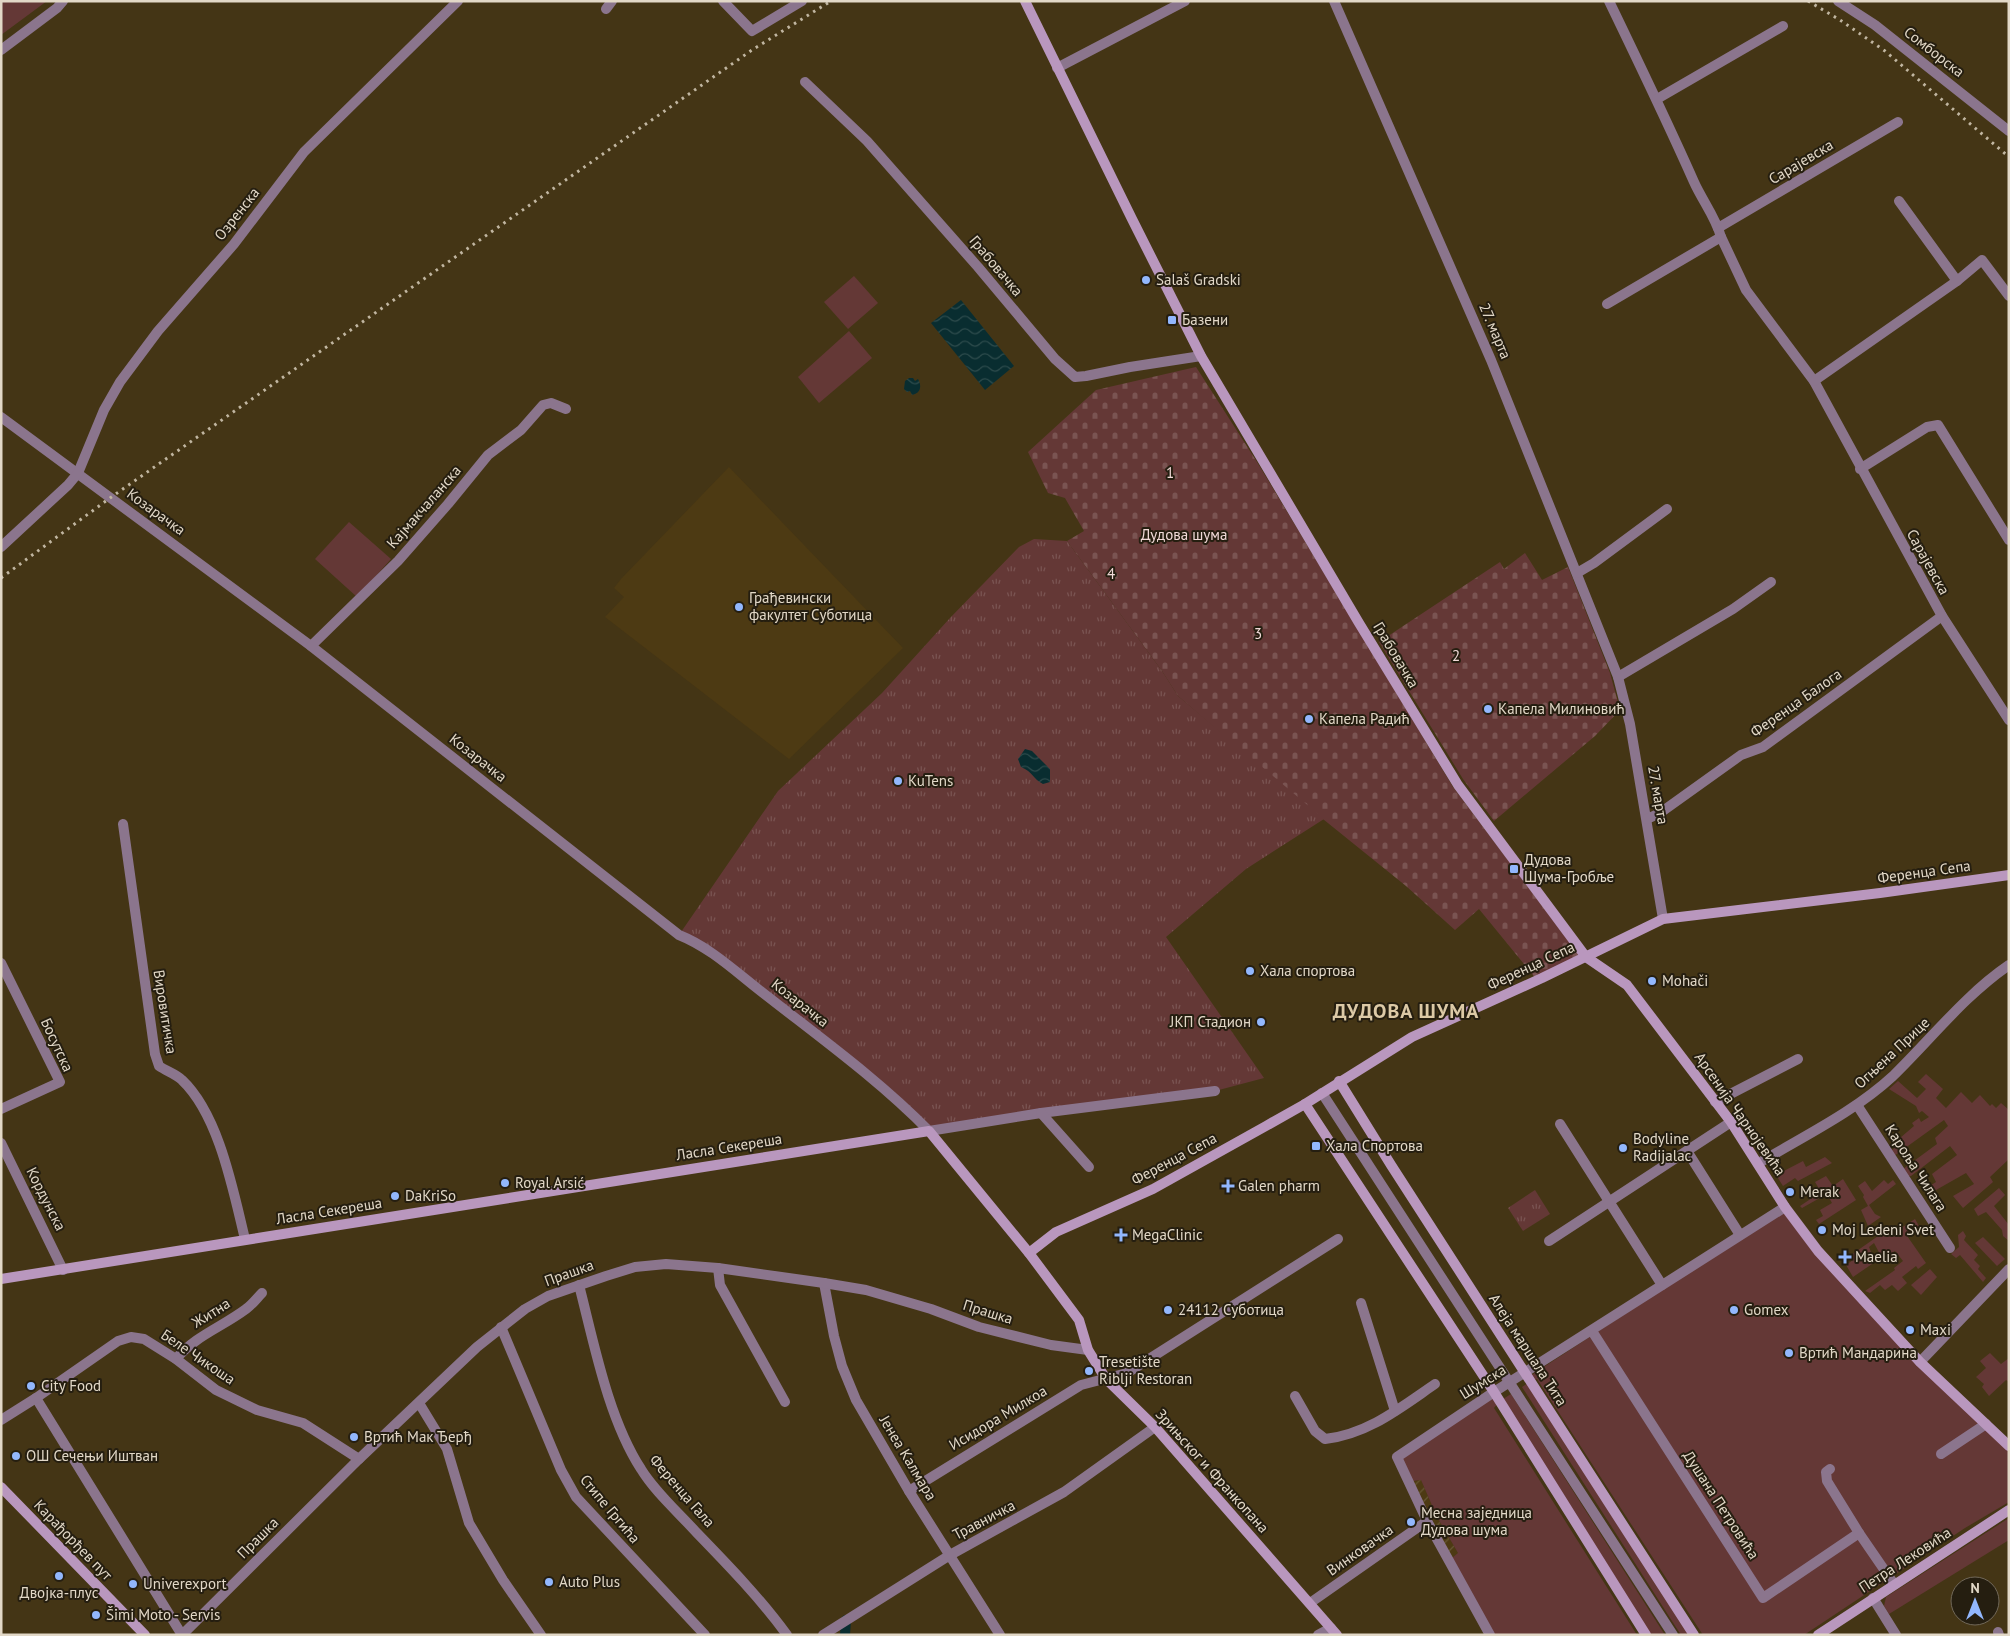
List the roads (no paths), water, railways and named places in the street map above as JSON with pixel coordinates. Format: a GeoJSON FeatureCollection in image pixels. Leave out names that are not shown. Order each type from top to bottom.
{"type":"FeatureCollection","features":[{"type":"Feature","properties":{"kind":"street"},"geometry":{"type":"LineString","coordinates":[[1,50],[57,8],[63,1]]}},
{"type":"Feature","properties":{"kind":"street","name":"Озренска"},"geometry":{"type":"LineString","coordinates":[[78,473],[104,410],[120,382],[158,331],[234,244],[304,152],[458,1]]}},
{"type":"Feature","properties":{"kind":"street"},"geometry":{"type":"LineString","coordinates":[[723,1],[752,31],[802,1]]}},
{"type":"Feature","properties":{"kind":"street","name":"Грабовачка"},"geometry":{"type":"LineString","coordinates":[[1025,1],[1201,356],[1359,623],[1458,785],[1586,957]]}},
{"type":"Feature","properties":{"kind":"street"},"geometry":{"type":"LineString","coordinates":[[1058,68],[1185,1]]}},
{"type":"Feature","properties":{"kind":"street","name":"27. марта"},"geometry":{"type":"LineString","coordinates":[[1334,1],[1492,360],[1618,677],[1630,724],[1663,919]]}},
{"type":"Feature","properties":{"kind":"street","name":"Сарајевска"},"geometry":{"type":"LineString","coordinates":[[1609,1],[1746,290],[1814,381],[1942,616],[2009,720]]}},
{"type":"Feature","properties":{"kind":"street","name":"Сомборска"},"geometry":{"type":"LineString","coordinates":[[1838,1],[1875,25],[2009,131]]}},
{"type":"Feature","properties":{"kind":"street"},"geometry":{"type":"LineString","coordinates":[[1657,99],[1783,26]]}},
{"type":"Feature","properties":{"kind":"street","name":"Грабовачка"},"geometry":{"type":"LineString","coordinates":[[805,82],[867,141],[972,260],[1054,359],[1075,377],[1201,356]]}},
{"type":"Feature","properties":{"kind":"street","name":"Сарајевска"},"geometry":{"type":"LineString","coordinates":[[1606,304],[1898,122]]}},
{"type":"Feature","properties":{"kind":"street"},"geometry":{"type":"LineString","coordinates":[[1899,201],[1956,281]]}},
{"type":"Feature","properties":{"kind":"street"},"geometry":{"type":"LineString","coordinates":[[1814,381],[1956,281],[1982,260],[2009,296]]}},
{"type":"Feature","properties":{"kind":"street","name":"Кајмакчаланска"},"geometry":{"type":"LineString","coordinates":[[311,646],[398,561],[488,455],[521,430],[543,405],[551,403],[566,409]]}},
{"type":"Feature","properties":{"kind":"street","name":"Козарачка"},"geometry":{"type":"LineString","coordinates":[[1,417],[311,646],[679,935],[706,949],[905,1106],[929,1131]]}},
{"type":"Feature","properties":{"kind":"street"},"geometry":{"type":"LineString","coordinates":[[1860,468],[1927,427],[1938,424],[2009,540]]}},
{"type":"Feature","properties":{"kind":"street"},"geometry":{"type":"LineString","coordinates":[[1,547],[68,485],[78,473]]}},
{"type":"Feature","properties":{"kind":"street"},"geometry":{"type":"LineString","coordinates":[[1577,573],[1594,563],[1667,509]]}},
{"type":"Feature","properties":{"kind":"street"},"geometry":{"type":"LineString","coordinates":[[1618,677],[1733,609],[1771,582]]}},
{"type":"Feature","properties":{"kind":"street","name":"Сарајевска"},"geometry":{"type":"LineString","coordinates":[[1861,674],[1942,616]]}},
{"type":"Feature","properties":{"kind":"street","name":"Ференца Балога"},"geometry":{"type":"LineString","coordinates":[[1647,820],[1660,813],[1741,754],[1763,748],[1861,674]]}},
{"type":"Feature","properties":{"kind":"street","name":"Вировитичка"},"geometry":{"type":"LineString","coordinates":[[123,824],[155,1054],[159,1066],[181,1078],[193,1092],[204,1110],[217,1138],[230,1177],[245,1239]]}},
{"type":"Feature","properties":{"kind":"street","name":"Ференца Сепа"},"geometry":{"type":"LineString","coordinates":[[1029,1253],[1056,1232],[1153,1189],[1305,1104],[1412,1037],[1586,957],[1663,919],[1880,893],[2009,875]]}},
{"type":"Feature","properties":{"kind":"street","name":"Арсенија Чарнојевића"},"geometry":{"type":"LineString","coordinates":[[1586,957],[1627,985],[1732,1122],[1785,1206],[1818,1250],[1920,1362],[2009,1446]]}},
{"type":"Feature","properties":{"kind":"street","name":"Босутска"},"geometry":{"type":"LineString","coordinates":[[1,963],[60,1082],[1,1110]]}},
{"type":"Feature","properties":{"kind":"street","name":"Огњена Прице"},"geometry":{"type":"LineString","coordinates":[[1759,1163],[1857,1105],[1892,1076],[1981,987],[2009,965]]}},
{"type":"Feature","properties":{"kind":"street"},"geometry":{"type":"LineString","coordinates":[[1715,1102],[1798,1059]]}},
{"type":"Feature","properties":{"kind":"street","name":"Алеја маршала Тита"},"geometry":{"type":"LineString","coordinates":[[1339,1081],[1694,1635]]}},
{"type":"Feature","properties":{"kind":"street"},"geometry":{"type":"LineString","coordinates":[[929,1131],[1041,1113],[1215,1091]]}},
{"type":"Feature","properties":{"kind":"street"},"geometry":{"type":"LineString","coordinates":[[1322,1092],[1673,1635]]}},
{"type":"Feature","properties":{"kind":"street"},"geometry":{"type":"LineString","coordinates":[[1305,1104],[1494,1392],[1646,1635]]}},
{"type":"Feature","properties":{"kind":"street","name":"Кароља Чилага"},"geometry":{"type":"LineString","coordinates":[[1857,1105],[1950,1248]]}},
{"type":"Feature","properties":{"kind":"street"},"geometry":{"type":"LineString","coordinates":[[1041,1113],[1090,1167]]}},
{"type":"Feature","properties":{"kind":"street"},"geometry":{"type":"LineString","coordinates":[[1549,1241],[1732,1122]]}},
{"type":"Feature","properties":{"kind":"street"},"geometry":{"type":"LineString","coordinates":[[1560,1124],[1662,1285]]}},
{"type":"Feature","properties":{"kind":"street","name":"Ласла Секереша"},"geometry":{"type":"LineString","coordinates":[[1,1279],[929,1131]]}},
{"type":"Feature","properties":{"kind":"street","name":"Зрињског и Франкопана"},"geometry":{"type":"LineString","coordinates":[[929,1131],[1029,1253],[1079,1320],[1088,1350],[1106,1378],[1155,1427],[1334,1631]]}},
{"type":"Feature","properties":{"kind":"street","name":"Кордунска"},"geometry":{"type":"LineString","coordinates":[[1,1143],[63,1270]]}},
{"type":"Feature","properties":{"kind":"street"},"geometry":{"type":"LineString","coordinates":[[1687,1151],[1740,1235]]}},
{"type":"Feature","properties":{"kind":"street","name":"Шумска"},"geometry":{"type":"LineString","coordinates":[[1427,1521],[1396,1457],[1785,1206]]}},
{"type":"Feature","properties":{"kind":"street","name":"Исидора Милкоа"},"geometry":{"type":"LineString","coordinates":[[909,1490],[1081,1385],[1127,1373],[1338,1239]]}},
{"type":"Feature","properties":{"kind":"street","name":"Прашка"},"geometry":{"type":"LineString","coordinates":[[182,1635],[359,1459],[477,1347],[501,1327],[525,1308],[548,1296],[635,1267],[666,1264],[718,1268],[866,1290],[931,1309],[979,1327],[1051,1345],[1088,1350]]}},
{"type":"Feature","properties":{"kind":"street"},"geometry":{"type":"LineString","coordinates":[[718,1268],[720,1285],[785,1402]]}},
{"type":"Feature","properties":{"kind":"street"},"geometry":{"type":"LineString","coordinates":[[1920,1362],[2009,1269]]}},
{"type":"Feature","properties":{"kind":"street","name":"Јенеа Калмара"},"geometry":{"type":"LineString","coordinates":[[824,1283],[834,1336],[842,1366],[852,1392],[874,1433],[1000,1635]]}},
{"type":"Feature","properties":{"kind":"street","name":"Ференца Гала"},"geometry":{"type":"LineString","coordinates":[[580,1285],[612,1405],[626,1442],[641,1470],[664,1498],[731,1568],[787,1635]]}},
{"type":"Feature","properties":{"kind":"street","name":"Житна"},"geometry":{"type":"LineString","coordinates":[[176,1359],[184,1349],[207,1332],[247,1308],[262,1293]]}},
{"type":"Feature","properties":{"kind":"street"},"geometry":{"type":"LineString","coordinates":[[1361,1304],[1395,1411]]}},
{"type":"Feature","properties":{"kind":"street","name":"Стипе Гргића"},"geometry":{"type":"LineString","coordinates":[[501,1327],[561,1470],[576,1497],[704,1635]]}},
{"type":"Feature","properties":{"kind":"street","name":"Душана Петровића"},"geometry":{"type":"LineString","coordinates":[[1592,1331],[1763,1598],[1859,1533]]}},
{"type":"Feature","properties":{"kind":"street","name":"Беле Чикоша"},"geometry":{"type":"LineString","coordinates":[[1,1420],[118,1341],[131,1337],[144,1339],[176,1359],[223,1393],[257,1410],[303,1423],[359,1459]]}},
{"type":"Feature","properties":{"kind":"street"},"geometry":{"type":"LineString","coordinates":[[1296,1396],[1315,1431],[1325,1439],[1339,1438],[1364,1430],[1435,1384]]}},
{"type":"Feature","properties":{"kind":"street"},"geometry":{"type":"LineString","coordinates":[[36,1398],[182,1635]]}},
{"type":"Feature","properties":{"kind":"street"},"geometry":{"type":"LineString","coordinates":[[419,1404],[447,1449],[469,1523],[503,1580],[541,1635]]}},
{"type":"Feature","properties":{"kind":"street"},"geometry":{"type":"LineString","coordinates":[[1941,1454],[1986,1424]]}},
{"type":"Feature","properties":{"kind":"street","name":"Травничка"},"geometry":{"type":"LineString","coordinates":[[824,1635],[950,1555],[1064,1492],[1155,1427]]}},
{"type":"Feature","properties":{"kind":"street"},"geometry":{"type":"LineString","coordinates":[[1830,1469],[1826,1472],[1827,1481],[1859,1533],[1894,1584]]}},
{"type":"Feature","properties":{"kind":"street","name":"Карађорђев пут"},"geometry":{"type":"LineString","coordinates":[[1,1488],[145,1635]]}},
{"type":"Feature","properties":{"kind":"street","name":"Петра Лековића"},"geometry":{"type":"LineString","coordinates":[[1818,1635],[2009,1510]]}},
{"type":"Feature","properties":{"kind":"street"},"geometry":{"type":"LineString","coordinates":[[1427,1521],[1490,1635]]}},
{"type":"Feature","properties":{"kind":"street","name":"Винковачка"},"geometry":{"type":"LineString","coordinates":[[1310,1603],[1427,1521]]}},
{"type":"Feature","properties":{"kind":"street"},"geometry":{"type":"LineString","coordinates":[[1873,1598],[1896,1635]]}},
{"type":"Feature","properties":{"kind":"street"},"geometry":{"type":"LineString","coordinates":[[1318,1635],[1334,1631]]}},
{"type":"Feature","properties":{"kind":"water"},"geometry":{"type":"Polygon","coordinates":[[[961,300],[1014,366],[985,390],[931,323],[961,300]]]}},
{"type":"Feature","properties":{"kind":"water"},"geometry":{"type":"Polygon","coordinates":[[[913,378],[915,381],[918,379],[920,384],[919,391],[912,395],[910,391],[907,392],[904,389],[905,381],[913,378]]]}},
{"type":"Feature","properties":{"kind":"water"},"geometry":{"type":"Polygon","coordinates":[[[1025,749],[1032,751],[1050,769],[1050,782],[1043,784],[1021,767],[1018,759],[1025,749]]]}},
{"type":"Feature","properties":{"kind":"waterway"},"geometry":{"type":"LineString","coordinates":[[845,1635],[846,1620]]}},
{"type":"Feature","properties":{"kind":"railway"},"geometry":{"type":"LineString","coordinates":[[1,578],[110,498],[752,50],[831,1]]}},
{"type":"Feature","properties":{"kind":"railway"},"geometry":{"type":"LineString","coordinates":[[1808,1],[1885,51],[2009,157]]}},
{"type":"Feature","properties":{"kind":"place","name":"Salaš Gradski"},"geometry":{"type":"Point","coordinates":[1146,280]}},
{"type":"Feature","properties":{"kind":"place","name":"Базени"},"geometry":{"type":"Point","coordinates":[1172,320]}},
{"type":"Feature","properties":{"kind":"place","name":"Грађевински факултет Суботица"},"geometry":{"type":"Point","coordinates":[739,607]}},
{"type":"Feature","properties":{"kind":"place","name":"Капела Милиновић"},"geometry":{"type":"Point","coordinates":[1488,709]}},
{"type":"Feature","properties":{"kind":"place","name":"Капела Радић"},"geometry":{"type":"Point","coordinates":[1309,719]}},
{"type":"Feature","properties":{"kind":"place","name":"KuTens"},"geometry":{"type":"Point","coordinates":[898,781]}},
{"type":"Feature","properties":{"kind":"place","name":"Дудова Шума-Гробље"},"geometry":{"type":"Point","coordinates":[1514,869]}},
{"type":"Feature","properties":{"kind":"place","name":"Хала спортова"},"geometry":{"type":"Point","coordinates":[1250,971]}},
{"type":"Feature","properties":{"kind":"place","name":"Mohači"},"geometry":{"type":"Point","coordinates":[1652,981]}},
{"type":"Feature","properties":{"kind":"place","name":"ЈКП Стадион"},"geometry":{"type":"Point","coordinates":[1261,1022]}},
{"type":"Feature","properties":{"kind":"place","name":"Хала Спортова"},"geometry":{"type":"Point","coordinates":[1316,1146]}},
{"type":"Feature","properties":{"kind":"place","name":"Bodyline Radijalac"},"geometry":{"type":"Point","coordinates":[1623,1148]}},
{"type":"Feature","properties":{"kind":"place","name":"Royal Arsić"},"geometry":{"type":"Point","coordinates":[505,1183]}},
{"type":"Feature","properties":{"kind":"place","name":"Galen pharm"},"geometry":{"type":"Point","coordinates":[1228,1186]}},
{"type":"Feature","properties":{"kind":"place","name":"Merak"},"geometry":{"type":"Point","coordinates":[1790,1192]}},
{"type":"Feature","properties":{"kind":"place","name":"DaKriSo"},"geometry":{"type":"Point","coordinates":[395,1196]}},
{"type":"Feature","properties":{"kind":"place","name":"Moj Ledeni Svet"},"geometry":{"type":"Point","coordinates":[1822,1230]}},
{"type":"Feature","properties":{"kind":"place","name":"MegaClinic"},"geometry":{"type":"Point","coordinates":[1121,1235]}},
{"type":"Feature","properties":{"kind":"place","name":"Maelia"},"geometry":{"type":"Point","coordinates":[1845,1257]}},
{"type":"Feature","properties":{"kind":"place","name":"24112 Суботица"},"geometry":{"type":"Point","coordinates":[1168,1310]}},
{"type":"Feature","properties":{"kind":"place","name":"Gomex"},"geometry":{"type":"Point","coordinates":[1734,1310]}},
{"type":"Feature","properties":{"kind":"place","name":"Maxi"},"geometry":{"type":"Point","coordinates":[1910,1330]}},
{"type":"Feature","properties":{"kind":"place","name":"Вртић Мандарина"},"geometry":{"type":"Point","coordinates":[1789,1353]}},
{"type":"Feature","properties":{"kind":"place","name":"Tresetište Riblji Restoran"},"geometry":{"type":"Point","coordinates":[1089,1371]}},
{"type":"Feature","properties":{"kind":"place","name":"City Food"},"geometry":{"type":"Point","coordinates":[31,1386]}},
{"type":"Feature","properties":{"kind":"place","name":"Вртић Мак Ђерђ"},"geometry":{"type":"Point","coordinates":[354,1437]}},
{"type":"Feature","properties":{"kind":"place","name":"ОШ Сечењи Иштван"},"geometry":{"type":"Point","coordinates":[16,1456]}},
{"type":"Feature","properties":{"kind":"place","name":"Месна заједница Дудова шума"},"geometry":{"type":"Point","coordinates":[1411,1522]}},
{"type":"Feature","properties":{"kind":"place","name":"Двојка-плус"},"geometry":{"type":"Point","coordinates":[59,1576]}},
{"type":"Feature","properties":{"kind":"place","name":"Auto Plus"},"geometry":{"type":"Point","coordinates":[549,1582]}},
{"type":"Feature","properties":{"kind":"place","name":"Univerexport"},"geometry":{"type":"Point","coordinates":[133,1584]}},
{"type":"Feature","properties":{"kind":"place","name":"Šimi Moto - Servis"},"geometry":{"type":"Point","coordinates":[96,1615]}},
{"type":"Feature","properties":{"kind":"district","name":"ДУДОВА ШУМА"},"geometry":{"type":"Point","coordinates":[1406,1011]}},
{"type":"Feature","properties":{"kind":"park label","name":"1"},"geometry":{"type":"Point","coordinates":[1170,473]}},
{"type":"Feature","properties":{"kind":"park label","name":"Дудова шума"},"geometry":{"type":"Point","coordinates":[1184,535]}},
{"type":"Feature","properties":{"kind":"park label","name":"4"},"geometry":{"type":"Point","coordinates":[1111,574]}},
{"type":"Feature","properties":{"kind":"park label","name":"3"},"geometry":{"type":"Point","coordinates":[1258,634]}},
{"type":"Feature","properties":{"kind":"park label","name":"2"},"geometry":{"type":"Point","coordinates":[1456,656]}}]}
